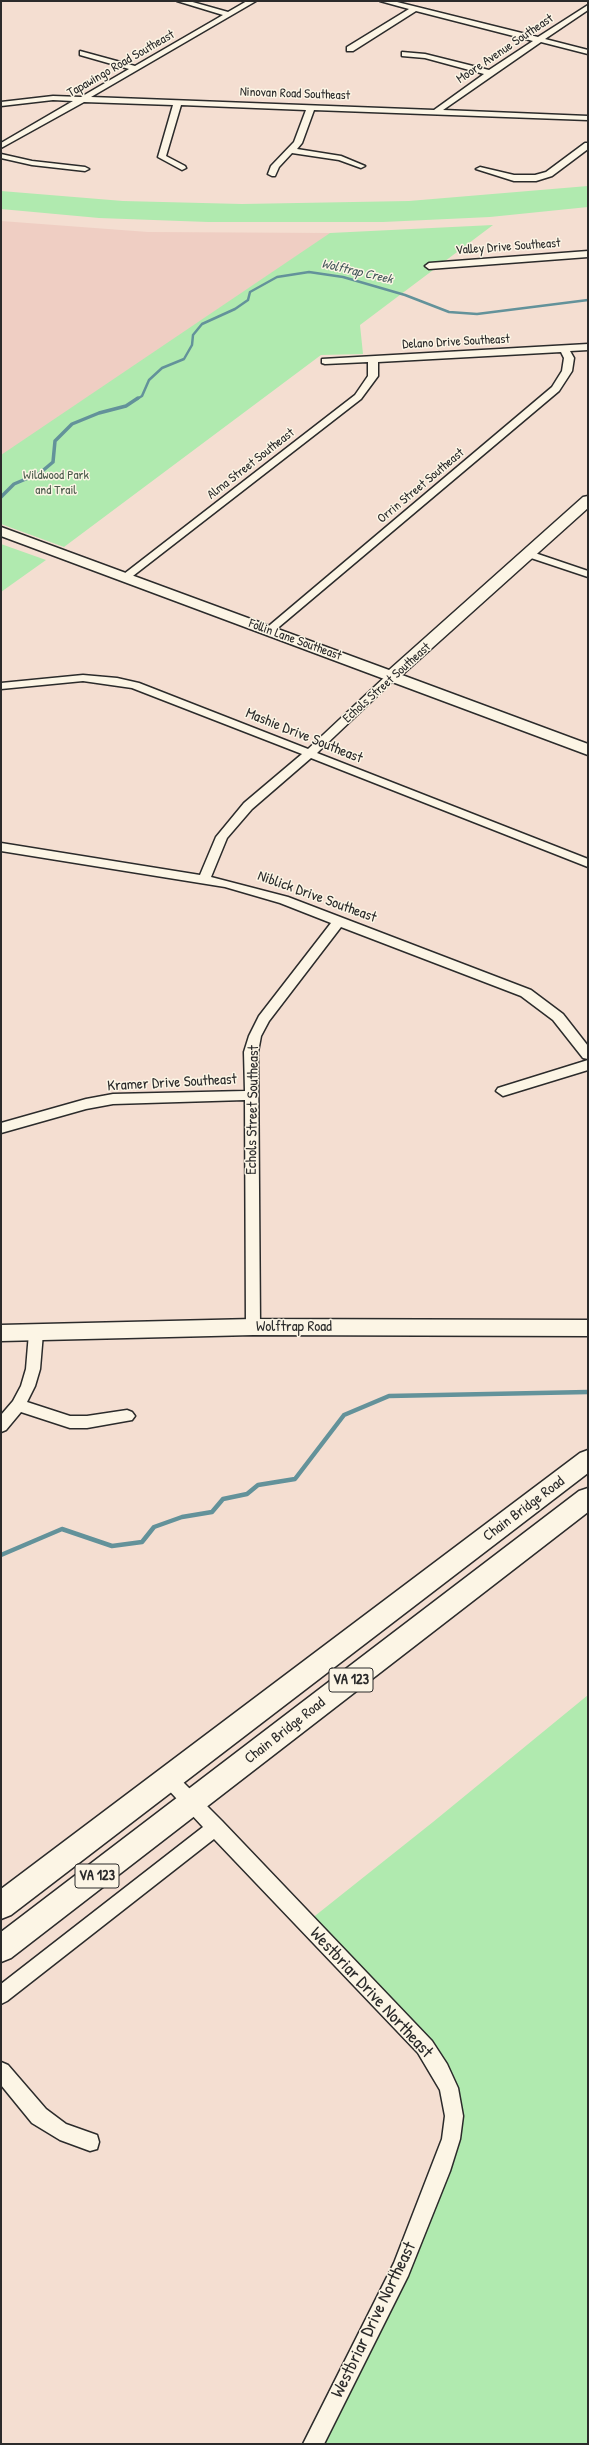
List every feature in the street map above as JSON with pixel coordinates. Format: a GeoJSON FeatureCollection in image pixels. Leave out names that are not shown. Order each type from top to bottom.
{"type":"FeatureCollection","features":[{"type":"Feature","properties":{"kind":"main road","name":"Chain Bridge Road"},"geometry":{"type":"LineString","coordinates":[[1,1906],[588,1460]]}},
{"type":"Feature","properties":{"kind":"main road","name":"Chain Bridge Road"},"geometry":{"type":"LineString","coordinates":[[1,1949],[588,1498]]}},
{"type":"Feature","properties":{"kind":"street"},"geometry":{"type":"LineString","coordinates":[[180,1],[229,14]]}},
{"type":"Feature","properties":{"kind":"street","name":"Tapawingo Road Southeast"},"geometry":{"type":"LineString","coordinates":[[1,146],[252,1]]}},
{"type":"Feature","properties":{"kind":"street"},"geometry":{"type":"LineString","coordinates":[[384,1],[588,52]]}},
{"type":"Feature","properties":{"kind":"street","name":"Moore Avenue Southeast"},"geometry":{"type":"LineString","coordinates":[[437,111],[490,73],[588,8]]}},
{"type":"Feature","properties":{"kind":"street"},"geometry":{"type":"LineString","coordinates":[[350,50],[415,9]]}},
{"type":"Feature","properties":{"kind":"street"},"geometry":{"type":"LineString","coordinates":[[83,53],[135,68]]}},
{"type":"Feature","properties":{"kind":"street"},"geometry":{"type":"LineString","coordinates":[[405,54],[425,56],[490,73]]}},
{"type":"Feature","properties":{"kind":"street","name":"Ninovan Road Southeast"},"geometry":{"type":"LineString","coordinates":[[1,104],[53,98],[178,101],[588,118]]}},
{"type":"Feature","properties":{"kind":"street"},"geometry":{"type":"LineString","coordinates":[[178,101],[162,157],[182,168]]}},
{"type":"Feature","properties":{"kind":"street"},"geometry":{"type":"LineString","coordinates":[[272,174],[275,166],[293,151],[298,143],[311,106]]}},
{"type":"Feature","properties":{"kind":"street"},"geometry":{"type":"LineString","coordinates":[[480,169],[530,181],[549,174],[588,145]]}},
{"type":"Feature","properties":{"kind":"street"},"geometry":{"type":"LineString","coordinates":[[293,151],[341,158],[362,166]]}},
{"type":"Feature","properties":{"kind":"street"},"geometry":{"type":"LineString","coordinates":[[1,156],[32,163],[85,169]]}},
{"type":"Feature","properties":{"kind":"street","name":"Valley Drive Southeast"},"geometry":{"type":"LineString","coordinates":[[430,266],[588,254]]}},
{"type":"Feature","properties":{"kind":"street","name":"Delano Drive Southeast"},"geometry":{"type":"LineString","coordinates":[[325,360],[373,359],[588,347]]}},
{"type":"Feature","properties":{"kind":"street","name":"Orrin Street Southeast"},"geometry":{"type":"LineString","coordinates":[[269,630],[556,389],[567,371],[569,358],[565,349]]}},
{"type":"Feature","properties":{"kind":"street","name":"Alma Street Southeast"},"geometry":{"type":"LineString","coordinates":[[125,577],[358,397],[366,388],[373,376],[373,359]]}},
{"type":"Feature","properties":{"kind":"street","name":"Echols Street Southeast"},"geometry":{"type":"LineString","coordinates":[[204,878],[212,856],[232,823],[248,806],[309,754],[392,676],[588,500]]}},
{"type":"Feature","properties":{"kind":"street","name":"Follin Lane Southeast"},"geometry":{"type":"LineString","coordinates":[[1,531],[588,750]]}},
{"type":"Feature","properties":{"kind":"street"},"geometry":{"type":"LineString","coordinates":[[529,554],[588,574]]}},
{"type":"Feature","properties":{"kind":"street","name":"Mashie Drive Southeast"},"geometry":{"type":"LineString","coordinates":[[1,686],[83,678],[117,681],[177,701],[588,863]]}},
{"type":"Feature","properties":{"kind":"street","name":"Niblick Drive Southeast"},"geometry":{"type":"LineString","coordinates":[[1,847],[204,878],[241,886],[339,921],[526,993],[558,1017],[588,1055]]}},
{"type":"Feature","properties":{"kind":"street","name":"Echols Street Southeast"},"geometry":{"type":"LineString","coordinates":[[253,1327],[251,1095],[252,1052],[255,1036],[264,1019],[339,921]]}},
{"type":"Feature","properties":{"kind":"street"},"geometry":{"type":"LineString","coordinates":[[503,1091],[588,1065]]}},
{"type":"Feature","properties":{"kind":"street","name":"Kramer Drive Southeast"},"geometry":{"type":"LineString","coordinates":[[1,1128],[86,1104],[113,1099],[251,1095]]}},
{"type":"Feature","properties":{"kind":"street","name":"Wolftrap Road"},"geometry":{"type":"LineString","coordinates":[[1,1333],[253,1327],[588,1328]]}},
{"type":"Feature","properties":{"kind":"street"},"geometry":{"type":"LineString","coordinates":[[1,1426],[18,1405],[28,1386],[34,1369],[36,1333]]}},
{"type":"Feature","properties":{"kind":"street"},"geometry":{"type":"LineString","coordinates":[[18,1405],[70,1422],[87,1422],[127,1416]]}},
{"type":"Feature","properties":{"kind":"street","name":"Westbriar Drive Northeast"},"geometry":{"type":"LineString","coordinates":[[169,1779],[426,2047],[449,2088],[454,2116],[449,2145],[400,2269],[313,2444]]}},
{"type":"Feature","properties":{"kind":"street"},"geometry":{"type":"LineString","coordinates":[[1,1994],[216,1827]]}},
{"type":"Feature","properties":{"kind":"street"},"geometry":{"type":"LineString","coordinates":[[1,2071],[39,2116],[60,2131],[90,2142]]}},
{"type":"Feature","properties":{"kind":"shaded area"},"geometry":{"type":"Polygon","coordinates":[[[1,221],[148,232],[331,233],[1,456],[1,221]]]}},
{"type":"Feature","properties":{"kind":"green space"},"geometry":{"type":"Polygon","coordinates":[[[588,186],[588,207],[490,217],[383,222],[208,222],[99,218],[1,209],[1,191],[123,201],[242,204],[409,201],[588,186]]]}},
{"type":"Feature","properties":{"kind":"green space","name":"Wildwood Park and Trail"},"geometry":{"type":"Polygon","coordinates":[[[493,225],[360,325],[363,354],[321,355],[64,547],[1,524],[1,455],[330,233],[493,225]]]}},
{"type":"Feature","properties":{"kind":"green space"},"geometry":{"type":"Polygon","coordinates":[[[1,544],[46,560],[1,592],[1,544]]]}},
{"type":"Feature","properties":{"kind":"green space"},"geometry":{"type":"Polygon","coordinates":[[[588,1695],[588,2444],[312,2444],[437,2180],[449,2088],[306,1923],[433,1822],[588,1695]]]}},
{"type":"Feature","properties":{"kind":"waterway","name":"Wolftrap Creek"},"geometry":{"type":"LineString","coordinates":[[137,399],[142,396],[149,380],[162,368],[184,359],[192,345],[193,335],[202,324],[235,309],[248,300],[250,292],[277,277],[309,272],[343,277],[405,295],[449,312],[477,314],[588,300]]}},
{"type":"Feature","properties":{"kind":"waterway","name":"Wolftrap Creek"},"geometry":{"type":"LineString","coordinates":[[1,497],[14,484],[40,473],[53,462],[55,441],[72,424],[99,413],[126,406],[138,398]]}},
{"type":"Feature","properties":{"kind":"waterway"},"geometry":{"type":"LineString","coordinates":[[1,1555],[62,1529],[112,1546],[142,1542],[154,1527],[182,1517],[212,1512],[223,1499],[247,1494],[258,1485],[295,1479],[344,1415],[389,1396],[588,1392]]}}]}
